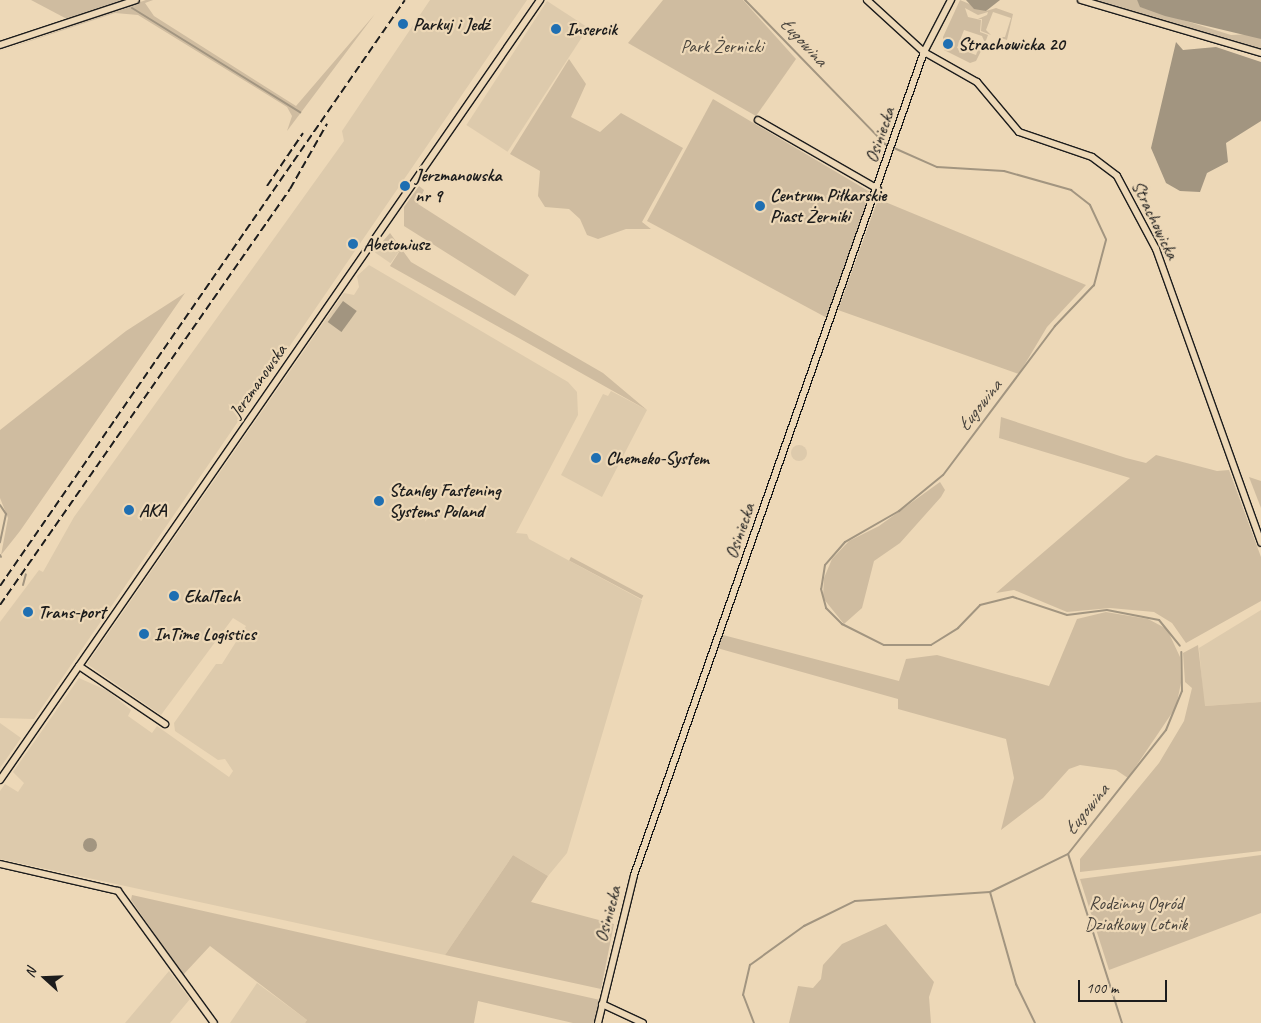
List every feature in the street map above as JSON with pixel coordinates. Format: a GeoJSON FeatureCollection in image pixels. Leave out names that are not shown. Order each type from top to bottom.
{"type":"FeatureCollection","features":[{"type":"Feature","properties":{"kind":"street"},"geometry":{"type":"LineString","coordinates":[[0,45],[136,0]]}},
{"type":"Feature","properties":{"kind":"street","name":"Jerzmanowska"},"geometry":{"type":"LineString","coordinates":[[0,780],[540,0]]}},
{"type":"Feature","properties":{"kind":"street","name":"Strachowicka"},"geometry":{"type":"LineString","coordinates":[[867,0],[924,52],[977,82],[1019,132],[1092,158],[1108,166],[1125,188],[1156,249],[1261,543]]}},
{"type":"Feature","properties":{"kind":"street","name":"Osiniecka"},"geometry":{"type":"LineString","coordinates":[[598,1023],[634,875],[878,189],[924,52],[952,0]]}},
{"type":"Feature","properties":{"kind":"street"},"geometry":{"type":"LineString","coordinates":[[1081,0],[1261,52]]}},
{"type":"Feature","properties":{"kind":"street"},"geometry":{"type":"LineString","coordinates":[[758,120],[878,189]]}},
{"type":"Feature","properties":{"kind":"street"},"geometry":{"type":"LineString","coordinates":[[79,666],[165,724]]}},
{"type":"Feature","properties":{"kind":"street"},"geometry":{"type":"LineString","coordinates":[[0,864],[118,891],[214,1023]]}},
{"type":"Feature","properties":{"kind":"street"},"geometry":{"type":"LineString","coordinates":[[602,1004],[643,1023]]}},
{"type":"Feature","properties":{"kind":"shaded area"},"geometry":{"type":"Polygon","coordinates":[[[430,0],[527,0],[34,719],[0,718],[0,622],[39,570],[43,572],[74,517],[344,141],[342,131],[430,0]]]}},
{"type":"Feature","properties":{"kind":"shaded area"},"geometry":{"type":"Polygon","coordinates":[[[966,0],[1000,0],[986,11],[974,9],[966,0]]]}},
{"type":"Feature","properties":{"kind":"shaded area"},"geometry":{"type":"Polygon","coordinates":[[[1137,0],[1261,0],[1261,39],[1165,16],[1140,7],[1137,0]]]}},
{"type":"Feature","properties":{"kind":"shaded area"},"geometry":{"type":"Polygon","coordinates":[[[547,1],[588,28],[507,152],[466,125],[547,1]]]}},
{"type":"Feature","properties":{"kind":"shaded area"},"geometry":{"type":"Polygon","coordinates":[[[1176,42],[1183,50],[1216,47],[1261,62],[1261,121],[1226,143],[1228,162],[1207,173],[1200,192],[1180,191],[1166,183],[1151,148],[1176,42]]]}},
{"type":"Feature","properties":{"kind":"shaded area"},"geometry":{"type":"Polygon","coordinates":[[[383,241],[399,252],[391,263],[375,252],[383,241]]]}},
{"type":"Feature","properties":{"kind":"shaded area"},"geometry":{"type":"Polygon","coordinates":[[[369,265],[568,382],[577,392],[578,415],[516,533],[527,534],[529,539],[642,600],[567,853],[548,876],[513,855],[445,955],[0,859],[0,791],[5,784],[18,792],[24,783],[13,772],[79,678],[108,691],[131,710],[128,716],[152,733],[157,726],[229,777],[233,771],[225,759],[218,760],[175,731],[174,723],[216,664],[222,664],[246,626],[233,618],[161,715],[87,664],[344,293],[354,295],[359,287],[357,276],[369,265]]]}},
{"type":"Feature","properties":{"kind":"shaded area"},"geometry":{"type":"Polygon","coordinates":[[[343,301],[357,311],[341,332],[328,322],[343,301]]]}},
{"type":"Feature","properties":{"kind":"shaded area","name":"Chemeko-System"},"geometry":{"type":"Polygon","coordinates":[[[611,391],[647,410],[602,497],[561,475],[603,394],[608,396],[611,391]]]}},
{"type":"Feature","properties":{"kind":"shaded area"},"geometry":{"type":"Polygon","coordinates":[[[799,445],[805,447],[807,453],[805,459],[799,461],[793,459],[791,453],[793,447],[799,445]]]}},
{"type":"Feature","properties":{"kind":"shaded area"},"geometry":{"type":"Polygon","coordinates":[[[1261,610],[1261,702],[1204,706],[1199,648],[1261,610]]]}},
{"type":"Feature","properties":{"kind":"shaded area"},"geometry":{"type":"Polygon","coordinates":[[[0,723],[21,738],[0,768],[0,723]]]}},
{"type":"Feature","properties":{"kind":"shaded area"},"geometry":{"type":"Polygon","coordinates":[[[87,838],[93,838],[97,845],[93,852],[87,852],[83,848],[83,842],[87,838]]]}},
{"type":"Feature","properties":{"kind":"shaded area"},"geometry":{"type":"Polygon","coordinates":[[[169,971],[190,999],[170,1023],[125,1023],[169,971]]]}},
{"type":"Feature","properties":{"kind":"shaded area"},"geometry":{"type":"Polygon","coordinates":[[[257,983],[307,1020],[305,1023],[230,1023],[257,983]]]}},
{"type":"Feature","properties":{"kind":"green space"},"geometry":{"type":"Polygon","coordinates":[[[31,0],[124,0],[67,19],[31,0]]]}},
{"type":"Feature","properties":{"kind":"green space"},"geometry":{"type":"Polygon","coordinates":[[[146,0],[153,0],[145,3],[154,16],[296,106],[375,14],[287,131],[292,116],[287,107],[138,15],[115,13],[0,51],[146,0]]]}},
{"type":"Feature","properties":{"kind":"green space","name":"Park Żernicki"},"geometry":{"type":"Polygon","coordinates":[[[663,0],[743,0],[796,59],[756,116],[628,43],[663,0]]]}},
{"type":"Feature","properties":{"kind":"green space"},"geometry":{"type":"Polygon","coordinates":[[[960,0],[986,11],[996,8],[1013,14],[1007,40],[998,37],[1005,37],[1011,18],[993,12],[986,30],[991,35],[981,31],[982,19],[978,19],[987,15],[988,12],[978,15],[965,8],[968,17],[981,20],[980,32],[988,35],[985,43],[982,36],[964,30],[957,48],[976,55],[979,46],[983,47],[976,61],[970,63],[944,50],[943,37],[960,0]]]}},
{"type":"Feature","properties":{"kind":"green space"},"geometry":{"type":"Polygon","coordinates":[[[1089,0],[1137,0],[1141,7],[1231,35],[1253,34],[1261,39],[1261,50],[1089,0]]]}},
{"type":"Feature","properties":{"kind":"green space"},"geometry":{"type":"Polygon","coordinates":[[[569,59],[586,84],[571,117],[600,132],[621,113],[683,148],[642,222],[651,229],[626,229],[598,239],[587,235],[580,219],[569,209],[545,207],[538,196],[540,171],[510,154],[569,59]]]}},
{"type":"Feature","properties":{"kind":"green space","name":"Centrum Piłkarskie Piast Żerniki"},"geometry":{"type":"Polygon","coordinates":[[[713,99],[870,192],[829,319],[647,221],[713,99]]]}},
{"type":"Feature","properties":{"kind":"green space"},"geometry":{"type":"Polygon","coordinates":[[[419,186],[424,190],[418,204],[529,275],[515,296],[404,226],[404,207],[419,186]]]}},
{"type":"Feature","properties":{"kind":"green space"},"geometry":{"type":"Polygon","coordinates":[[[878,199],[1086,285],[1047,327],[1019,374],[838,310],[878,199]]]}},
{"type":"Feature","properties":{"kind":"green space"},"geometry":{"type":"Polygon","coordinates":[[[390,233],[411,262],[603,373],[647,410],[390,266],[399,252],[383,241],[390,233]]]}},
{"type":"Feature","properties":{"kind":"green space"},"geometry":{"type":"Polygon","coordinates":[[[185,293],[20,531],[1,555],[8,518],[0,498],[0,430],[126,331],[185,293]]]}},
{"type":"Feature","properties":{"kind":"green space"},"geometry":{"type":"Polygon","coordinates":[[[1001,417],[1146,463],[1156,455],[1217,471],[1229,470],[1261,557],[1261,601],[1186,643],[1172,623],[1154,612],[1110,608],[1067,612],[1014,590],[996,593],[1130,478],[999,438],[1001,417]]]}},
{"type":"Feature","properties":{"kind":"green space"},"geometry":{"type":"Polygon","coordinates":[[[1249,477],[1261,481],[1261,508],[1249,477]]]}},
{"type":"Feature","properties":{"kind":"green space"},"geometry":{"type":"Polygon","coordinates":[[[940,482],[945,490],[941,497],[900,543],[874,561],[862,608],[844,624],[823,598],[824,578],[832,559],[849,541],[879,526],[940,482]]]}},
{"type":"Feature","properties":{"kind":"green space"},"geometry":{"type":"Polygon","coordinates":[[[571,557],[643,595],[642,599],[569,561],[571,557]]]}},
{"type":"Feature","properties":{"kind":"green space"},"geometry":{"type":"Polygon","coordinates":[[[1106,612],[1148,619],[1167,629],[1180,657],[1181,683],[1176,707],[1128,778],[1116,770],[1080,765],[1069,769],[1043,798],[1001,830],[1014,778],[1006,739],[898,709],[898,699],[717,648],[723,635],[899,681],[906,659],[937,655],[1049,686],[1077,619],[1106,612]]]}},
{"type":"Feature","properties":{"kind":"green space"},"geometry":{"type":"Polygon","coordinates":[[[1198,645],[1205,706],[1261,702],[1261,851],[1080,872],[1080,859],[1159,763],[1184,721],[1192,688],[1185,682],[1183,653],[1198,645]]]}},
{"type":"Feature","properties":{"kind":"green space"},"geometry":{"type":"Polygon","coordinates":[[[513,855],[548,876],[531,902],[614,924],[601,989],[445,955],[513,855]]]}},
{"type":"Feature","properties":{"kind":"green space","name":"Rodzinny Ogród Działkowy Lotnik"},"geometry":{"type":"Polygon","coordinates":[[[1261,855],[1261,913],[1109,970],[1080,879],[1261,855]]]}},
{"type":"Feature","properties":{"kind":"green space"},"geometry":{"type":"Polygon","coordinates":[[[132,895],[600,1000],[595,1023],[573,1023],[478,1001],[474,1023],[305,1023],[307,1020],[210,946],[183,975],[131,900],[132,895]]]}},
{"type":"Feature","properties":{"kind":"green space"},"geometry":{"type":"Polygon","coordinates":[[[886,924],[934,982],[929,997],[931,1023],[789,1023],[798,986],[813,988],[821,979],[823,965],[842,944],[886,924]]]}},
{"type":"Feature","properties":{"kind":"waterway","name":"Ługowina"},"geometry":{"type":"LineString","coordinates":[[745,0],[885,144],[937,167],[1004,171],[1071,190],[1090,205],[1106,240],[1094,285],[1055,326],[943,475],[899,511],[845,542],[825,565],[821,589],[826,608],[842,624],[884,645],[931,645],[958,628],[980,605],[1013,597],[1067,615],[1107,610],[1159,620],[1180,646]]}},
{"type":"Feature","properties":{"kind":"waterway"},"geometry":{"type":"LineString","coordinates":[[132,8],[300,112]]}},
{"type":"Feature","properties":{"kind":"waterway"},"geometry":{"type":"LineString","coordinates":[[0,505],[6,514],[0,542]]}},
{"type":"Feature","properties":{"kind":"waterway"},"geometry":{"type":"LineString","coordinates":[[23,585],[26,574]]}},
{"type":"Feature","properties":{"kind":"waterway","name":"Ługowina"},"geometry":{"type":"LineString","coordinates":[[1122,1023],[1068,854],[1166,730],[1182,691],[1181,652]]}},
{"type":"Feature","properties":{"kind":"waterway"},"geometry":{"type":"LineString","coordinates":[[754,1023],[743,995],[750,965],[804,926],[855,901],[990,892],[1068,854]]}},
{"type":"Feature","properties":{"kind":"waterway"},"geometry":{"type":"LineString","coordinates":[[990,892],[1016,984],[1035,1023]]}},
{"type":"Feature","properties":{"kind":"railway"},"geometry":{"type":"LineString","coordinates":[[0,586],[405,0]]}},
{"type":"Feature","properties":{"kind":"railway"},"geometry":{"type":"LineString","coordinates":[[0,605],[290,189],[327,124]]}},
{"type":"Feature","properties":{"kind":"railway"},"geometry":{"type":"LineString","coordinates":[[267,186],[303,133]]}},
{"type":"Feature","properties":{"kind":"place","name":"Parkuj i Jedź"},"geometry":{"type":"Point","coordinates":[403,24]}},
{"type":"Feature","properties":{"kind":"place","name":"Insercik"},"geometry":{"type":"Point","coordinates":[556,29]}},
{"type":"Feature","properties":{"kind":"place","name":"Strachowicka 20"},"geometry":{"type":"Point","coordinates":[948,44]}},
{"type":"Feature","properties":{"kind":"place","name":"Jerzmanowska nr 9"},"geometry":{"type":"Point","coordinates":[405,186]}},
{"type":"Feature","properties":{"kind":"place","name":"Centrum Piłkarskie Piast Żerniki"},"geometry":{"type":"Point","coordinates":[760,206]}},
{"type":"Feature","properties":{"kind":"place","name":"Abetoniusz"},"geometry":{"type":"Point","coordinates":[353,244]}},
{"type":"Feature","properties":{"kind":"place","name":"Chemeko-System"},"geometry":{"type":"Point","coordinates":[596,458]}},
{"type":"Feature","properties":{"kind":"place","name":"Stanley Fastening Systems Poland"},"geometry":{"type":"Point","coordinates":[379,501]}},
{"type":"Feature","properties":{"kind":"place","name":"AKA"},"geometry":{"type":"Point","coordinates":[129,510]}},
{"type":"Feature","properties":{"kind":"place","name":"EkalTech"},"geometry":{"type":"Point","coordinates":[174,596]}},
{"type":"Feature","properties":{"kind":"place","name":"Trans-port"},"geometry":{"type":"Point","coordinates":[28,612]}},
{"type":"Feature","properties":{"kind":"place","name":"InTime Logistics"},"geometry":{"type":"Point","coordinates":[144,634]}}]}
